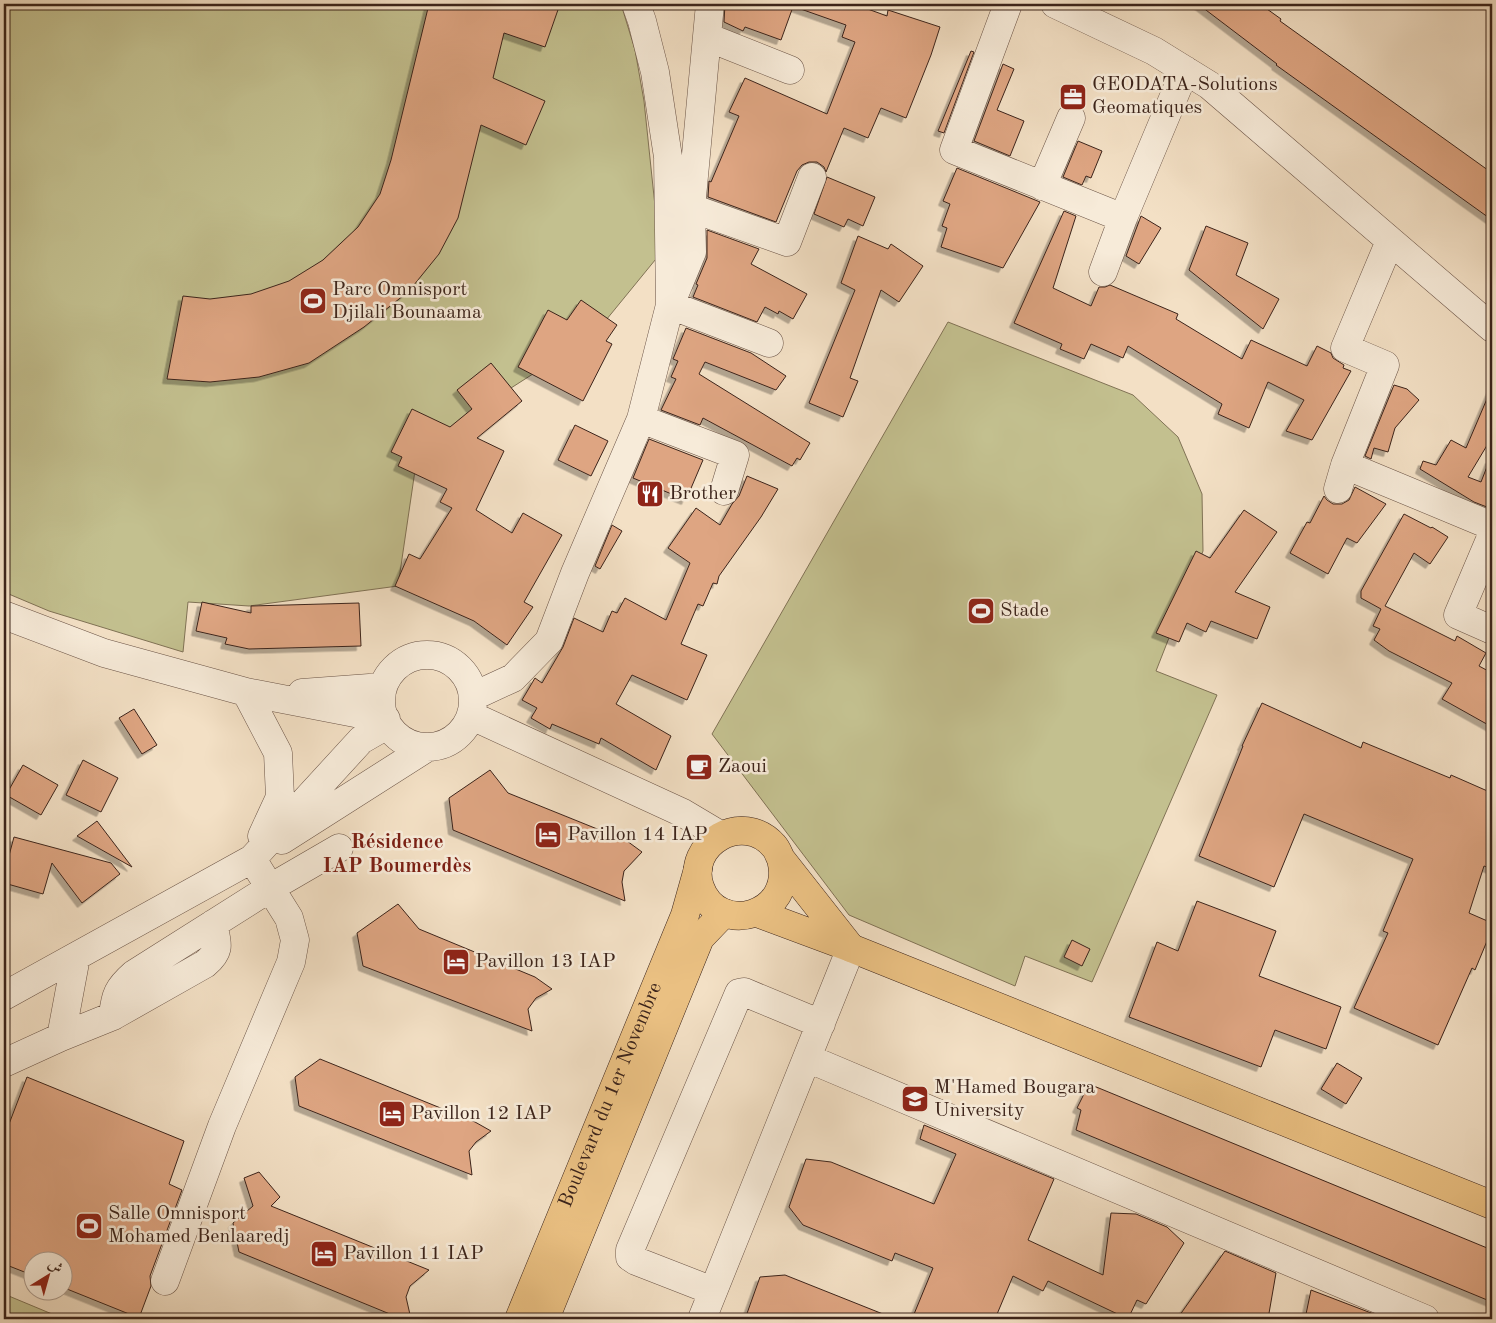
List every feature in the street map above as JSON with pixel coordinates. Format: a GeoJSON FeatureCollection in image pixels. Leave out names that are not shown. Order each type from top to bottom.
{"type":"FeatureCollection","features":[{"type":"Feature","properties":{"kind":"main road"},"geometry":{"type":"LineString","coordinates":[[739,830],[763,836],[774,846],[781,859],[784,867],[781,890],[772,902],[756,913],[739,916],[724,913],[711,904],[700,888],[698,869],[705,849],[720,835],[739,830]]}},
{"type":"Feature","properties":{"kind":"main road"},"geometry":{"type":"LineString","coordinates":[[781,859],[851,948]]}},
{"type":"Feature","properties":{"kind":"main road","name":"Boulevard du 1er Novembre"},"geometry":{"type":"LineString","coordinates":[[520,1319],[685,915],[698,869]]}},
{"type":"Feature","properties":{"kind":"main road","name":"Boulevard du 1er Novembre"},"geometry":{"type":"LineString","coordinates":[[545,1319],[700,938],[724,913]]}},
{"type":"Feature","properties":{"kind":"main road"},"geometry":{"type":"LineString","coordinates":[[756,913],[851,948],[1492,1205]]}},
{"type":"Feature","properties":{"kind":"street"},"geometry":{"type":"LineString","coordinates":[[636,4],[655,72],[668,157],[670,305]]}},
{"type":"Feature","properties":{"kind":"street"},"geometry":{"type":"LineString","coordinates":[[473,706],[513,678],[549,641],[575,573],[641,419],[670,305],[692,252],[691,208],[710,4]]}},
{"type":"Feature","properties":{"kind":"street"},"geometry":{"type":"LineString","coordinates":[[1008,4],[954,150],[1123,218]]}},
{"type":"Feature","properties":{"kind":"street"},"geometry":{"type":"LineString","coordinates":[[1055,4],[1154,51],[1209,85],[1492,328]]}},
{"type":"Feature","properties":{"kind":"street"},"geometry":{"type":"LineString","coordinates":[[707,38],[790,70]]}},
{"type":"Feature","properties":{"kind":"street"},"geometry":{"type":"LineString","coordinates":[[1103,272],[1123,218],[1185,70]]}},
{"type":"Feature","properties":{"kind":"street"},"geometry":{"type":"LineString","coordinates":[[1042,186],[1072,118]]}},
{"type":"Feature","properties":{"kind":"street"},"geometry":{"type":"LineString","coordinates":[[691,208],[787,242],[812,177]]}},
{"type":"Feature","properties":{"kind":"street"},"geometry":{"type":"LineString","coordinates":[[1390,240],[1345,348],[1386,365],[1341,477],[1492,526]]}},
{"type":"Feature","properties":{"kind":"street"},"geometry":{"type":"LineString","coordinates":[[670,305],[769,343]]}},
{"type":"Feature","properties":{"kind":"street"},"geometry":{"type":"LineString","coordinates":[[641,419],[736,455],[724,491]]}},
{"type":"Feature","properties":{"kind":"street"},"geometry":{"type":"LineString","coordinates":[[1492,535],[1458,615],[1492,630]]}},
{"type":"Feature","properties":{"kind":"street"},"geometry":{"type":"LineString","coordinates":[[4,615],[104,653],[256,694],[387,722]]}},
{"type":"Feature","properties":{"kind":"street"},"geometry":{"type":"LineString","coordinates":[[4,996],[252,859],[428,748],[444,744],[457,737],[467,725],[473,706],[470,680],[463,670],[445,657],[429,654],[416,655],[401,662],[390,672],[383,687],[381,702],[387,722],[401,739],[416,746],[428,748]]}},
{"type":"Feature","properties":{"kind":"street"},"geometry":{"type":"LineString","coordinates":[[256,694],[383,687]]}},
{"type":"Feature","properties":{"kind":"street"},"geometry":{"type":"LineString","coordinates":[[252,859],[280,797],[278,753],[256,694]]}},
{"type":"Feature","properties":{"kind":"street"},"geometry":{"type":"LineString","coordinates":[[473,706],[683,813],[720,835]]}},
{"type":"Feature","properties":{"kind":"street"},"geometry":{"type":"LineString","coordinates":[[252,859],[361,740],[387,722]]}},
{"type":"Feature","properties":{"kind":"street"},"geometry":{"type":"LineString","coordinates":[[4,1063],[113,1016],[205,964],[214,956],[218,947],[213,924],[339,848]]}},
{"type":"Feature","properties":{"kind":"street"},"geometry":{"type":"LineString","coordinates":[[165,1281],[222,1126],[291,962],[295,940],[289,918],[252,859]]}},
{"type":"Feature","properties":{"kind":"street"},"geometry":{"type":"LineString","coordinates":[[702,1319],[851,948]]}},
{"type":"Feature","properties":{"kind":"street"},"geometry":{"type":"LineString","coordinates":[[61,1037],[76,957]]}},
{"type":"Feature","properties":{"kind":"street"},"geometry":{"type":"LineString","coordinates":[[714,1291],[636,1262],[630,1257],[630,1250],[739,993],[744,992],[821,1024]]}},
{"type":"Feature","properties":{"kind":"street"},"geometry":{"type":"LineString","coordinates":[[807,1058],[1425,1319]]}},
{"type":"Feature","properties":{"kind":"shaded area","name":"Parc Omnisport Djilali Bounaama"},"geometry":{"type":"Polygon","coordinates":[[[4,4],[621,4],[635,50],[644,101],[660,254],[584,347],[536,372],[447,429],[417,457],[398,586],[249,606],[188,602],[183,652],[49,611],[4,592],[4,4]]]}},
{"type":"Feature","properties":{"kind":"shaded area","name":"Stade"},"geometry":{"type":"Polygon","coordinates":[[[948,322],[1133,395],[1178,437],[1202,494],[1203,551],[1156,671],[1217,695],[1092,982],[1025,956],[1015,986],[849,915],[712,734],[948,322]]]}},
{"type":"Feature","properties":{"kind":"shaded area"},"geometry":{"type":"Polygon","coordinates":[[[4,1294],[64,1319],[4,1319],[4,1294]]]}},
{"type":"Feature","properties":{"kind":"building"},"geometry":{"type":"Polygon","coordinates":[[[429,4],[560,4],[545,47],[504,33],[493,78],[545,101],[526,145],[481,125],[458,218],[439,254],[409,291],[364,327],[309,363],[259,377],[210,382],[167,379],[183,296],[210,299],[251,294],[289,281],[323,260],[358,227],[380,194],[391,160],[429,4]]]}},
{"type":"Feature","properties":{"kind":"building"},"geometry":{"type":"Polygon","coordinates":[[[725,4],[794,4],[781,40],[745,27],[743,31],[724,22],[725,4]]]}},
{"type":"Feature","properties":{"kind":"building"},"geometry":{"type":"Polygon","coordinates":[[[796,4],[854,4],[887,16],[888,10],[940,27],[906,118],[881,108],[868,138],[844,128],[826,172],[824,167],[817,162],[809,162],[802,165],[797,171],[776,222],[708,197],[709,181],[711,182],[739,116],[729,112],[745,78],[827,114],[855,42],[842,37],[846,25],[795,7],[796,4]]]}},
{"type":"Feature","properties":{"kind":"building"},"geometry":{"type":"Polygon","coordinates":[[[1198,4],[1260,4],[1281,19],[1280,21],[1492,173],[1492,220],[1276,65],[1198,4]]]}},
{"type":"Feature","properties":{"kind":"building"},"geometry":{"type":"Polygon","coordinates":[[[971,51],[974,52],[944,133],[938,131],[971,51]]]}},
{"type":"Feature","properties":{"kind":"building"},"geometry":{"type":"Polygon","coordinates":[[[1003,64],[1014,69],[997,110],[1024,121],[1010,156],[974,141],[1003,64]]]}},
{"type":"Feature","properties":{"kind":"building"},"geometry":{"type":"Polygon","coordinates":[[[1078,141],[1102,151],[1091,178],[1086,176],[1082,185],[1063,177],[1078,141]]]}},
{"type":"Feature","properties":{"kind":"building"},"geometry":{"type":"Polygon","coordinates":[[[957,168],[1040,202],[1003,268],[941,247],[947,228],[942,226],[950,204],[943,201],[957,168]]]}},
{"type":"Feature","properties":{"kind":"building"},"geometry":{"type":"Polygon","coordinates":[[[827,177],[875,197],[863,226],[848,219],[844,227],[814,214],[827,177]]]}},
{"type":"Feature","properties":{"kind":"building"},"geometry":{"type":"Polygon","coordinates":[[[1064,211],[1076,216],[1053,288],[1091,306],[1099,287],[1110,285],[1178,314],[1176,319],[1242,359],[1251,340],[1307,366],[1317,346],[1331,353],[1333,358],[1344,365],[1343,368],[1351,371],[1312,440],[1286,431],[1304,400],[1268,382],[1249,428],[1218,414],[1222,404],[1128,346],[1123,358],[1091,344],[1084,359],[1060,349],[1062,344],[1014,323],[1064,211]]]}},
{"type":"Feature","properties":{"kind":"building"},"geometry":{"type":"Polygon","coordinates":[[[1141,216],[1161,228],[1139,264],[1126,256],[1141,216]]]}},
{"type":"Feature","properties":{"kind":"building"},"geometry":{"type":"Polygon","coordinates":[[[1206,226],[1248,243],[1236,275],[1279,299],[1263,329],[1189,270],[1206,226]]]}},
{"type":"Feature","properties":{"kind":"building"},"geometry":{"type":"Polygon","coordinates":[[[707,230],[759,249],[751,264],[807,294],[793,319],[779,311],[778,314],[765,307],[757,322],[693,297],[698,285],[696,284],[707,258],[707,230]]]}},
{"type":"Feature","properties":{"kind":"building"},"geometry":{"type":"Polygon","coordinates":[[[858,236],[888,249],[891,244],[923,266],[899,302],[881,290],[850,378],[858,381],[843,417],[809,403],[855,290],[841,283],[858,236]]]}},
{"type":"Feature","properties":{"kind":"building"},"geometry":{"type":"Polygon","coordinates":[[[581,300],[617,325],[606,341],[612,344],[583,401],[518,367],[548,310],[567,320],[581,300]]]}},
{"type":"Feature","properties":{"kind":"building"},"geometry":{"type":"Polygon","coordinates":[[[686,328],[751,353],[786,376],[776,390],[705,362],[699,374],[810,443],[800,460],[797,458],[792,466],[703,418],[700,425],[661,410],[676,379],[671,377],[678,361],[673,359],[686,328]]]}},
{"type":"Feature","properties":{"kind":"building"},"geometry":{"type":"Polygon","coordinates":[[[491,363],[522,401],[477,438],[504,451],[476,510],[512,533],[523,513],[562,535],[524,602],[533,607],[507,645],[474,621],[395,586],[409,554],[420,559],[452,508],[440,502],[447,489],[398,466],[402,457],[391,452],[412,409],[450,427],[472,409],[457,390],[491,363]]]}},
{"type":"Feature","properties":{"kind":"building"},"geometry":{"type":"Polygon","coordinates":[[[1394,385],[1407,389],[1419,400],[1395,428],[1388,452],[1374,448],[1371,459],[1365,456],[1394,385]]]}},
{"type":"Feature","properties":{"kind":"building"},"geometry":{"type":"Polygon","coordinates":[[[1492,387],[1492,437],[1468,477],[1481,482],[1490,459],[1492,459],[1492,509],[1474,502],[1420,469],[1423,461],[1436,465],[1451,440],[1466,448],[1492,387]]]}},
{"type":"Feature","properties":{"kind":"building"},"geometry":{"type":"Polygon","coordinates":[[[575,425],[608,441],[591,476],[558,460],[575,425]]]}},
{"type":"Feature","properties":{"kind":"building"},"geometry":{"type":"Polygon","coordinates":[[[649,439],[703,460],[686,500],[633,478],[649,439]]]}},
{"type":"Feature","properties":{"kind":"building"},"geometry":{"type":"Polygon","coordinates":[[[747,476],[778,489],[761,517],[719,576],[717,584],[713,583],[703,606],[698,604],[681,644],[707,655],[687,700],[632,675],[616,704],[671,736],[656,770],[601,738],[599,744],[552,724],[550,729],[531,718],[537,708],[522,700],[535,678],[542,683],[563,647],[574,618],[603,632],[612,611],[617,613],[625,598],[666,620],[690,563],[668,548],[696,508],[720,525],[739,496],[747,476]]]}},
{"type":"Feature","properties":{"kind":"building"},"geometry":{"type":"Polygon","coordinates":[[[1355,487],[1386,504],[1357,543],[1347,538],[1328,574],[1290,553],[1307,522],[1310,523],[1324,496],[1333,504],[1342,504],[1349,500],[1355,487]]]}},
{"type":"Feature","properties":{"kind":"building"},"geometry":{"type":"Polygon","coordinates":[[[1244,510],[1277,532],[1235,592],[1270,607],[1257,639],[1211,621],[1206,632],[1187,623],[1179,642],[1156,633],[1196,551],[1210,558],[1244,510]]]}},
{"type":"Feature","properties":{"kind":"building"},"geometry":{"type":"Polygon","coordinates":[[[1404,514],[1448,537],[1430,564],[1414,553],[1385,606],[1455,641],[1457,636],[1486,653],[1479,666],[1492,673],[1492,727],[1442,699],[1452,683],[1389,651],[1374,640],[1380,629],[1373,626],[1381,609],[1361,598],[1361,591],[1404,514]]]}},
{"type":"Feature","properties":{"kind":"building"},"geometry":{"type":"Polygon","coordinates":[[[612,525],[622,531],[600,569],[595,566],[612,525]]]}},
{"type":"Feature","properties":{"kind":"building"},"geometry":{"type":"Polygon","coordinates":[[[202,602],[251,613],[251,606],[359,603],[361,646],[249,649],[225,644],[227,638],[196,631],[202,602]]]}},
{"type":"Feature","properties":{"kind":"building"},"geometry":{"type":"Polygon","coordinates":[[[1262,703],[1361,748],[1363,742],[1450,778],[1451,775],[1492,793],[1492,869],[1484,866],[1469,913],[1492,923],[1492,929],[1475,970],[1472,968],[1438,1045],[1354,1008],[1388,933],[1383,931],[1413,859],[1304,814],[1274,887],[1199,856],[1242,746],[1262,703]]]}},
{"type":"Feature","properties":{"kind":"building"},"geometry":{"type":"Polygon","coordinates":[[[134,709],[157,745],[142,754],[119,718],[134,709]]]}},
{"type":"Feature","properties":{"kind":"building"},"geometry":{"type":"Polygon","coordinates":[[[83,760],[118,778],[101,812],[66,795],[83,760]]]}},
{"type":"Feature","properties":{"kind":"building"},"geometry":{"type":"Polygon","coordinates":[[[23,765],[58,785],[41,815],[6,795],[23,765]]]}},
{"type":"Feature","properties":{"kind":"building"},"geometry":{"type":"Polygon","coordinates":[[[490,770],[508,793],[627,841],[642,852],[624,871],[622,882],[625,901],[453,830],[449,798],[490,770]]]}},
{"type":"Feature","properties":{"kind":"building"},"geometry":{"type":"Polygon","coordinates":[[[97,821],[132,867],[77,836],[97,821]]]}},
{"type":"Feature","properties":{"kind":"building"},"geometry":{"type":"Polygon","coordinates":[[[14,837],[111,863],[120,874],[82,903],[52,863],[43,894],[4,883],[4,862],[7,863],[14,837]]]}},
{"type":"Feature","properties":{"kind":"building"},"geometry":{"type":"Polygon","coordinates":[[[1197,901],[1276,931],[1259,976],[1341,1007],[1326,1049],[1275,1030],[1261,1067],[1129,1017],[1157,942],[1178,951],[1197,901]]]}},
{"type":"Feature","properties":{"kind":"building"},"geometry":{"type":"Polygon","coordinates":[[[398,904],[419,929],[535,977],[552,989],[536,998],[528,1009],[532,1031],[363,966],[357,933],[398,904]]]}},
{"type":"Feature","properties":{"kind":"building"},"geometry":{"type":"Polygon","coordinates":[[[1072,940],[1090,949],[1082,966],[1064,957],[1072,940]]]}},
{"type":"Feature","properties":{"kind":"building"},"geometry":{"type":"Polygon","coordinates":[[[320,1059],[475,1122],[491,1131],[476,1142],[469,1151],[472,1175],[299,1106],[295,1077],[320,1059]]]}},
{"type":"Feature","properties":{"kind":"building"},"geometry":{"type":"Polygon","coordinates":[[[1337,1063],[1362,1078],[1346,1104],[1321,1089],[1337,1063]]]}},
{"type":"Feature","properties":{"kind":"building","name":"Salle Omnisport Mohamed Benlaaredj"},"geometry":{"type":"Polygon","coordinates":[[[27,1077],[184,1141],[169,1184],[182,1190],[150,1276],[151,1286],[139,1318],[72,1291],[72,1250],[22,1250],[22,1271],[4,1264],[4,1122],[9,1124],[27,1077]]]}},
{"type":"Feature","properties":{"kind":"building"},"geometry":{"type":"Polygon","coordinates":[[[1089,1084],[1492,1250],[1492,1302],[1076,1130],[1081,1110],[1077,1108],[1089,1084]]]}},
{"type":"Feature","properties":{"kind":"building"},"geometry":{"type":"Polygon","coordinates":[[[924,1125],[1054,1179],[1028,1240],[1103,1275],[1111,1213],[1136,1214],[1167,1227],[1184,1243],[1146,1304],[1137,1300],[1128,1319],[1048,1281],[1043,1291],[1013,1276],[995,1319],[912,1319],[933,1268],[895,1253],[892,1261],[803,1225],[789,1207],[806,1159],[831,1162],[934,1204],[956,1154],[920,1139],[924,1125]]]}},
{"type":"Feature","properties":{"kind":"building"},"geometry":{"type":"Polygon","coordinates":[[[259,1172],[280,1197],[271,1206],[429,1270],[410,1286],[406,1297],[411,1319],[402,1319],[239,1252],[233,1223],[253,1206],[244,1178],[259,1172]]]}},
{"type":"Feature","properties":{"kind":"building"},"geometry":{"type":"Polygon","coordinates":[[[1225,1251],[1276,1273],[1268,1319],[1177,1319],[1225,1251]]]}},
{"type":"Feature","properties":{"kind":"building"},"geometry":{"type":"Polygon","coordinates":[[[785,1275],[893,1319],[745,1319],[760,1277],[785,1275]]]}},
{"type":"Feature","properties":{"kind":"building"},"geometry":{"type":"Polygon","coordinates":[[[1311,1290],[1379,1316],[1383,1319],[1305,1319],[1311,1290]]]}},
{"type":"Feature","properties":{"kind":"place","name":"GEODATA-Solutions Geomatiques"},"geometry":{"type":"Point","coordinates":[1073,97]}},
{"type":"Feature","properties":{"kind":"place","name":"Parc Omnisport Djilali Bounaama"},"geometry":{"type":"Point","coordinates":[313,301]}},
{"type":"Feature","properties":{"kind":"place","name":"Brother"},"geometry":{"type":"Point","coordinates":[650,494]}},
{"type":"Feature","properties":{"kind":"place","name":"Stade"},"geometry":{"type":"Point","coordinates":[981,611]}},
{"type":"Feature","properties":{"kind":"place","name":"Zaoui"},"geometry":{"type":"Point","coordinates":[699,767]}},
{"type":"Feature","properties":{"kind":"place","name":"Pavillon 14 IAP"},"geometry":{"type":"Point","coordinates":[548,835]}},
{"type":"Feature","properties":{"kind":"place","name":"Pavillon 13 IAP"},"geometry":{"type":"Point","coordinates":[456,962]}},
{"type":"Feature","properties":{"kind":"place","name":"M'Hamed Bougara University"},"geometry":{"type":"Point","coordinates":[915,1099]}},
{"type":"Feature","properties":{"kind":"place","name":"Pavillon 12 IAP"},"geometry":{"type":"Point","coordinates":[392,1114]}},
{"type":"Feature","properties":{"kind":"place","name":"Salle Omnisport Mohamed Benlaaredj"},"geometry":{"type":"Point","coordinates":[89,1226]}},
{"type":"Feature","properties":{"kind":"place","name":"Pavillon 11 IAP"},"geometry":{"type":"Point","coordinates":[324,1254]}},
{"type":"Feature","properties":{"kind":"district","name":"Résidence IAP Boumerdès"},"geometry":{"type":"Point","coordinates":[397,854]}}]}
